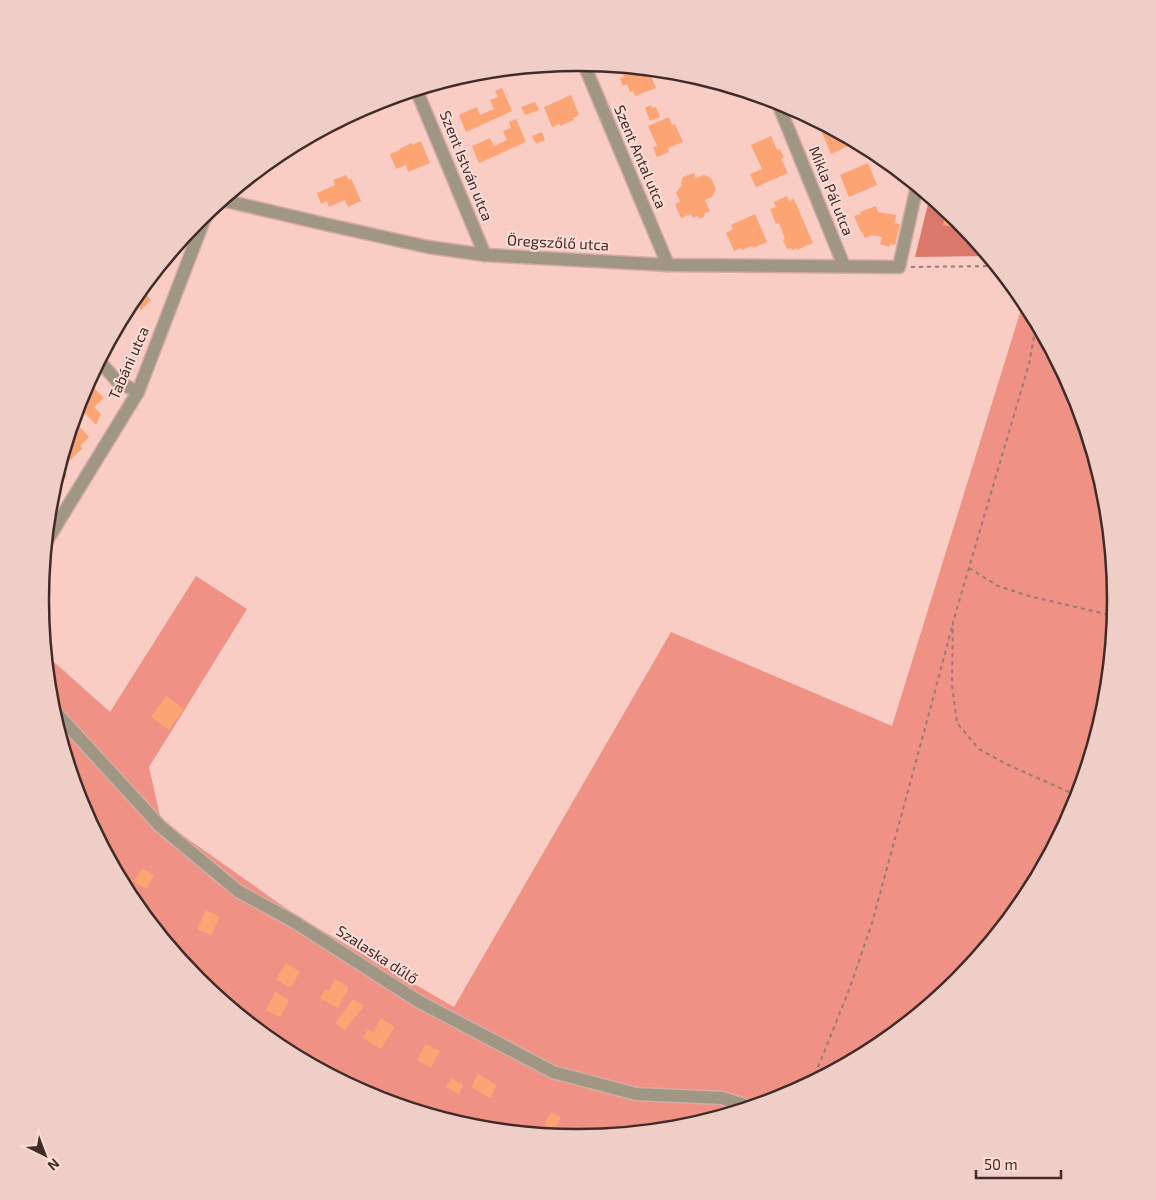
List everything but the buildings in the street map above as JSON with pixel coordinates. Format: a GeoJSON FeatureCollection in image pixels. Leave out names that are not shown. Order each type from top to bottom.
{"type":"FeatureCollection","features":[{"type":"Feature","properties":{"kind":"street","name":"Szent Antal utca"},"geometry":{"type":"LineString","coordinates":[[587,71],[668,265]]}},
{"type":"Feature","properties":{"kind":"street","name":"Szent István utca"},"geometry":{"type":"LineString","coordinates":[[418,96],[485,255]]}},
{"type":"Feature","properties":{"kind":"street","name":"Mikla Pál utca"},"geometry":{"type":"LineString","coordinates":[[781,111],[844,266]]}},
{"type":"Feature","properties":{"kind":"street"},"geometry":{"type":"LineString","coordinates":[[899,267],[916,193]]}},
{"type":"Feature","properties":{"kind":"street","name":"Öregszőlő utca"},"geometry":{"type":"LineString","coordinates":[[229,202],[428,247],[485,255],[668,265],[899,267]]}},
{"type":"Feature","properties":{"kind":"street","name":"Tabáni utca"},"geometry":{"type":"LineString","coordinates":[[53,530],[138,392],[200,230]]}},
{"type":"Feature","properties":{"kind":"street"},"geometry":{"type":"LineString","coordinates":[[103,366],[118,382],[138,392]]}},
{"type":"Feature","properties":{"kind":"street","name":"Szalaska dűlő"},"geometry":{"type":"LineString","coordinates":[[63,720],[160,826],[238,891],[293,921],[418,1001],[553,1072],[636,1094],[722,1098],[740,1104]]}},
{"type":"Feature","properties":{"kind":"path"},"geometry":{"type":"LineString","coordinates":[[899,267],[988,266]]}},
{"type":"Feature","properties":{"kind":"path"},"geometry":{"type":"LineString","coordinates":[[816,1073],[849,990],[872,923],[953,622],[1029,364],[1035,333]]}},
{"type":"Feature","properties":{"kind":"path"},"geometry":{"type":"LineString","coordinates":[[969,568],[998,586],[1029,596],[1107,614]]}},
{"type":"Feature","properties":{"kind":"path"},"geometry":{"type":"LineString","coordinates":[[953,622],[952,685],[957,723],[979,749],[1006,764],[1071,793]]}},
{"type":"Feature","properties":{"kind":"shaded area"},"geometry":{"type":"Polygon","coordinates":[[[928,203],[980,256],[915,257],[928,203]]]}},
{"type":"Feature","properties":{"kind":"shaded area"},"geometry":{"type":"Polygon","coordinates":[[[1021,310],[1053,366],[1067,397],[1089,463],[1103,531],[1107,600],[1103,669],[1089,737],[1079,770],[1053,834],[1018,894],[976,949],[952,974],[927,998],[872,1040],[812,1075],[748,1101],[715,1111],[647,1125],[578,1129],[509,1125],[441,1111],[375,1089],[344,1075],[284,1040],[229,998],[180,949],[138,894],[120,865],[103,834],[77,770],[59,703],[52,660],[110,712],[196,576],[247,609],[149,767],[161,820],[297,916],[454,1007],[671,632],[892,726],[1021,310]]]}}]}
